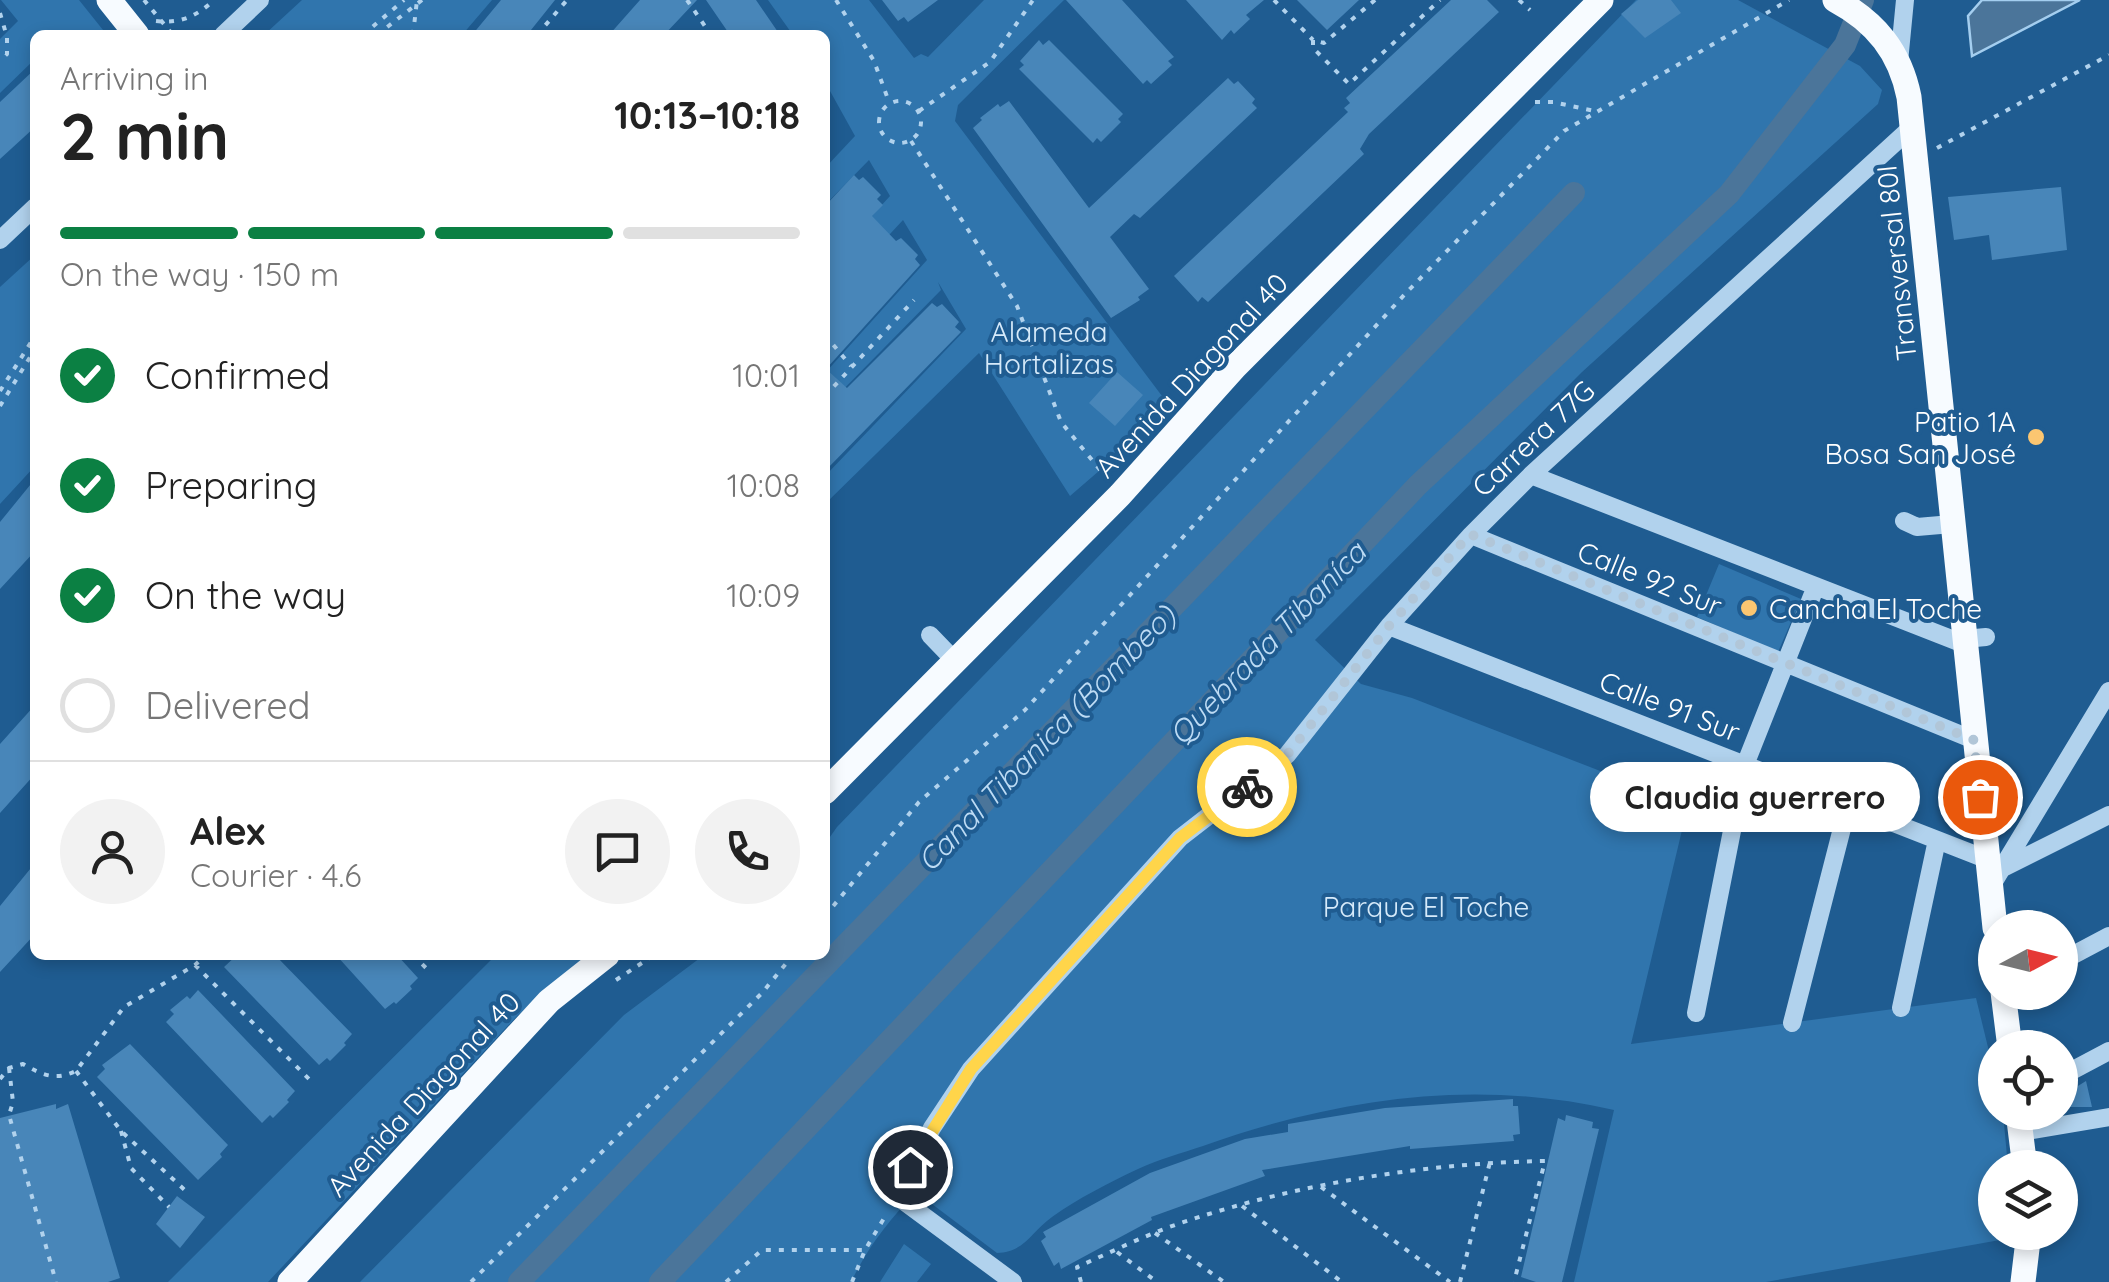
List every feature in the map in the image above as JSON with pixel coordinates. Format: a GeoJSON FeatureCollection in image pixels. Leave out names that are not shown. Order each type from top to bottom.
{"type":"FeatureCollection","features":[{"type":"Feature","properties":{"kind":"main road"},"geometry":{"type":"LineString","coordinates":[[109,0],[133,30]]}},
{"type":"Feature","properties":{"kind":"main road","name":"Avenida Diagonal 40"},"geometry":{"type":"LineString","coordinates":[[830,787],[1120,495],[1236,367],[1601,0]]}},
{"type":"Feature","properties":{"kind":"main road","name":"Transversal 80I"},"geometry":{"type":"LineString","coordinates":[[1838,1],[1868,22],[1889,44],[1899,62],[1909,97],[1952,524],[1972,640],[1974,740],[1993,872],[1994,910]]}},
{"type":"Feature","properties":{"kind":"main road","name":"Avenida Diagonal 40"},"geometry":{"type":"LineString","coordinates":[[290,1282],[549,1001],[601,960]]}},
{"type":"Feature","properties":{"kind":"street"},"geometry":{"type":"LineString","coordinates":[[228,30],[260,0]]}},
{"type":"Feature","properties":{"kind":"street"},"geometry":{"type":"LineString","coordinates":[[1899,62],[1905,0]]}},
{"type":"Feature","properties":{"kind":"street","name":"Carrera 77G"},"geometry":{"type":"LineString","coordinates":[[898,1197],[932,1128],[971,1069],[1180,838],[1287,755],[1389,626],[1470,534],[1912,128]]}},
{"type":"Feature","properties":{"kind":"street"},"geometry":{"type":"LineString","coordinates":[[0,240],[30,212]]}},
{"type":"Feature","properties":{"kind":"street"},"geometry":{"type":"LineString","coordinates":[[1532,475],[1816,586],[1972,640]]}},
{"type":"Feature","properties":{"kind":"street"},"geometry":{"type":"LineString","coordinates":[[1904,521],[1917,526],[1952,524]]}},
{"type":"Feature","properties":{"kind":"street","name":"Calle 92 Sur"},"geometry":{"type":"LineString","coordinates":[[1470,534],[1974,740]]}},
{"type":"Feature","properties":{"kind":"street"},"geometry":{"type":"LineString","coordinates":[[1696,1014],[1745,765],[1816,586]]}},
{"type":"Feature","properties":{"kind":"street","name":"Calle 91 Sur"},"geometry":{"type":"LineString","coordinates":[[1389,626],[1937,840],[1993,872]]}},
{"type":"Feature","properties":{"kind":"street"},"geometry":{"type":"LineString","coordinates":[[930,634],[956,662]]}},
{"type":"Feature","properties":{"kind":"street"},"geometry":{"type":"LineString","coordinates":[[1993,872],[2108,695]]}},
{"type":"Feature","properties":{"kind":"street"},"geometry":{"type":"LineString","coordinates":[[1792,1022],[1848,805]]}},
{"type":"Feature","properties":{"kind":"street"},"geometry":{"type":"LineString","coordinates":[[1993,872],[2109,814]]}},
{"type":"Feature","properties":{"kind":"street"},"geometry":{"type":"LineString","coordinates":[[1902,1008],[1937,840]]}},
{"type":"Feature","properties":{"kind":"street"},"geometry":{"type":"LineString","coordinates":[[2078,952],[2109,936]]}},
{"type":"Feature","properties":{"kind":"street"},"geometry":{"type":"LineString","coordinates":[[2078,1067],[2109,1051]]}},
{"type":"Feature","properties":{"kind":"street"},"geometry":{"type":"LineString","coordinates":[[2078,1118],[2109,1116]]}},
{"type":"Feature","properties":{"kind":"street"},"geometry":{"type":"LineString","coordinates":[[898,1197],[1012,1282]]}},
{"type":"Feature","properties":{"kind":"path"},"geometry":{"type":"LineString","coordinates":[[136,0],[151,20],[162,22],[177,22],[200,14],[214,0]]}},
{"type":"Feature","properties":{"kind":"path"},"geometry":{"type":"LineString","coordinates":[[144,0],[169,30]]}},
{"type":"Feature","properties":{"kind":"path"},"geometry":{"type":"LineString","coordinates":[[369,30],[404,0]]}},
{"type":"Feature","properties":{"kind":"path"},"geometry":{"type":"LineString","coordinates":[[540,30],[566,0]]}},
{"type":"Feature","properties":{"kind":"path"},"geometry":{"type":"LineString","coordinates":[[687,0],[708,30]]}},
{"type":"Feature","properties":{"kind":"path"},"geometry":{"type":"LineString","coordinates":[[836,0],[874,61],[890,103]]}},
{"type":"Feature","properties":{"kind":"path"},"geometry":{"type":"LineString","coordinates":[[919,111],[990,62],[1033,0]]}},
{"type":"Feature","properties":{"kind":"path"},"geometry":{"type":"LineString","coordinates":[[1274,0],[1313,40],[1324,43],[1375,0]]}},
{"type":"Feature","properties":{"kind":"path"},"geometry":{"type":"LineString","coordinates":[[1313,40],[1312,48],[1349,84],[1440,0]]}},
{"type":"Feature","properties":{"kind":"path"},"geometry":{"type":"LineString","coordinates":[[1519,0],[1530,10]]}},
{"type":"Feature","properties":{"kind":"path"},"geometry":{"type":"LineString","coordinates":[[830,910],[919,802],[1025,710],[1404,294],[1564,131],[1788,0]]}},
{"type":"Feature","properties":{"kind":"path"},"geometry":{"type":"LineString","coordinates":[[383,30],[419,1]]}},
{"type":"Feature","properties":{"kind":"path"},"geometry":{"type":"LineString","coordinates":[[414,30],[419,1]]}},
{"type":"Feature","properties":{"kind":"path"},"geometry":{"type":"LineString","coordinates":[[0,13],[7,54],[0,61]]}},
{"type":"Feature","properties":{"kind":"path"},"geometry":{"type":"LineString","coordinates":[[1916,160],[2109,55]]}},
{"type":"Feature","properties":{"kind":"path"},"geometry":{"type":"LineString","coordinates":[[909,102],[919,111],[920,131],[911,141],[898,144],[882,132],[879,119],[890,103],[909,102]]}},
{"type":"Feature","properties":{"kind":"path"},"geometry":{"type":"LineString","coordinates":[[1536,102],[1599,112]]}},
{"type":"Feature","properties":{"kind":"path"},"geometry":{"type":"LineString","coordinates":[[911,141],[1017,306],[1060,422],[1120,495]]}},
{"type":"Feature","properties":{"kind":"path"},"geometry":{"type":"LineString","coordinates":[[830,391],[914,300]]}},
{"type":"Feature","properties":{"kind":"path"},"geometry":{"type":"LineString","coordinates":[[830,341],[852,368]]}},
{"type":"Feature","properties":{"kind":"path"},"geometry":{"type":"LineString","coordinates":[[0,391],[30,344]]}},
{"type":"Feature","properties":{"kind":"path"},"geometry":{"type":"LineString","coordinates":[[0,406],[30,357]]}},
{"type":"Feature","properties":{"kind":"path"},"geometry":{"type":"LineString","coordinates":[[0,1079],[9,1068],[23,1064],[44,1076],[64,1077],[76,1072],[124,1007],[201,960]]}},
{"type":"Feature","properties":{"kind":"path"},"geometry":{"type":"LineString","coordinates":[[418,960],[427,969]]}},
{"type":"Feature","properties":{"kind":"path"},"geometry":{"type":"LineString","coordinates":[[471,1282],[762,992],[789,960]]}},
{"type":"Feature","properties":{"kind":"path"},"geometry":{"type":"LineString","coordinates":[[196,965],[312,1082]]}},
{"type":"Feature","properties":{"kind":"path"},"geometry":{"type":"LineString","coordinates":[[9,1068],[14,1102],[9,1115],[56,1282]]}},
{"type":"Feature","properties":{"kind":"path"},"geometry":{"type":"LineString","coordinates":[[76,1072],[121,1130],[188,1193]]}},
{"type":"Feature","properties":{"kind":"path"},"geometry":{"type":"LineString","coordinates":[[121,1130],[131,1168],[169,1206]]}},
{"type":"Feature","properties":{"kind":"path"},"geometry":{"type":"LineString","coordinates":[[1081,1282],[1077,1268],[1155,1233],[1240,1205],[1432,1167],[1545,1161],[1514,1282]]}},
{"type":"Feature","properties":{"kind":"path"},"geometry":{"type":"LineString","coordinates":[[1460,1282],[1490,1162]]}},
{"type":"Feature","properties":{"kind":"path"},"geometry":{"type":"LineString","coordinates":[[1320,1187],[1450,1282]]}},
{"type":"Feature","properties":{"kind":"path"},"geometry":{"type":"LineString","coordinates":[[852,1282],[865,1250],[898,1197]]}},
{"type":"Feature","properties":{"kind":"path"},"geometry":{"type":"LineString","coordinates":[[1240,1205],[1342,1282]]}},
{"type":"Feature","properties":{"kind":"path"},"geometry":{"type":"LineString","coordinates":[[1155,1233],[1224,1282]]}},
{"type":"Feature","properties":{"kind":"path"},"geometry":{"type":"LineString","coordinates":[[726,1282],[762,1250],[865,1250]]}},
{"type":"Feature","properties":{"kind":"path"},"geometry":{"type":"LineString","coordinates":[[1115,1250],[1157,1282]]}},
{"type":"Feature","properties":{"kind":"green space"},"geometry":{"type":"Polygon","coordinates":[[[1,0],[79,0],[103,30],[30,30],[30,64],[0,93],[0,39],[18,21],[1,0]]]}},
{"type":"Feature","properties":{"kind":"green space"},"geometry":{"type":"Polygon","coordinates":[[[302,0],[492,0],[466,30],[269,30],[302,0]]]}},
{"type":"Feature","properties":{"kind":"green space","name":"Alameda Hortalizas"},"geometry":{"type":"Polygon","coordinates":[[[768,0],[869,0],[914,58],[921,54],[928,57],[984,0],[1064,0],[958,105],[955,121],[1165,400],[1114,458],[1070,496],[979,353],[830,499],[830,471],[966,329],[938,282],[941,290],[830,403],[830,367],[927,260],[903,220],[830,299],[830,262],[890,196],[869,160],[830,200],[830,163],[855,136],[830,91],[830,30],[789,30],[768,0]]]}},
{"type":"Feature","properties":{"kind":"green space","name":"Parque El Toche"},"geometry":{"type":"Polygon","coordinates":[[[1636,0],[1738,0],[1860,66],[1882,90],[1878,104],[1582,372],[1315,640],[1361,684],[1412,698],[1688,805],[1631,1044],[1976,998],[1984,1030],[1978,1030],[1978,1130],[2005,1130],[2006,1150],[1978,1150],[1978,1244],[1766,1282],[1574,1282],[1614,1110],[1509,1095],[1458,1095],[1406,1098],[1304,1116],[1162,1159],[1083,1197],[1007,1252],[997,1253],[916,1192],[880,1234],[851,1282],[360,1282],[624,1015],[697,960],[830,960],[830,837],[1636,0]]]}},
{"type":"Feature","properties":{"kind":"green space"},"geometry":{"type":"Polygon","coordinates":[[[30,260],[30,471],[0,504],[0,287],[30,260]]]}},
{"type":"Feature","properties":{"kind":"green space","name":"Cancha El Toche"},"geometry":{"type":"Polygon","coordinates":[[[1719,564],[1801,599],[1778,652],[1697,617],[1719,564]]]}},
{"type":"Feature","properties":{"kind":"green space"},"geometry":{"type":"Polygon","coordinates":[[[491,960],[581,960],[518,1015],[268,1282],[168,1282],[491,960]]]}},
{"type":"Feature","properties":{"kind":"green space"},"geometry":{"type":"Polygon","coordinates":[[[904,1244],[931,1264],[917,1282],[880,1282],[904,1244]]]}},
{"type":"Feature","properties":{"kind":"shaded area"},"geometry":{"type":"Polygon","coordinates":[[[1982,0],[2080,0],[1972,56],[1968,16],[1982,0]]]}},
{"type":"Feature","properties":{"kind":"building"},"geometry":{"type":"Polygon","coordinates":[[[501,0],[555,0],[531,30],[476,30],[501,0]]]}},
{"type":"Feature","properties":{"kind":"building"},"geometry":{"type":"Polygon","coordinates":[[[640,0],[697,0],[669,30],[613,30],[640,0]]]}},
{"type":"Feature","properties":{"kind":"building"},"geometry":{"type":"Polygon","coordinates":[[[706,0],[756,0],[777,30],[727,30],[706,0]]]}},
{"type":"Feature","properties":{"kind":"building"},"geometry":{"type":"Polygon","coordinates":[[[882,0],[938,0],[908,22],[904,17],[898,21],[882,0]]]}},
{"type":"Feature","properties":{"kind":"building"},"geometry":{"type":"Polygon","coordinates":[[[1066,0],[1122,0],[1174,57],[1168,61],[1172,65],[1151,84],[1147,80],[1143,84],[1066,0]]]}},
{"type":"Feature","properties":{"kind":"building"},"geometry":{"type":"Polygon","coordinates":[[[1186,0],[1264,0],[1246,15],[1250,19],[1222,40],[1186,0]]]}},
{"type":"Feature","properties":{"kind":"building"},"geometry":{"type":"Polygon","coordinates":[[[1297,0],[1359,0],[1327,30],[1297,0]]]}},
{"type":"Feature","properties":{"kind":"building"},"geometry":{"type":"Polygon","coordinates":[[[1451,0],[1487,0],[1499,12],[1369,134],[1360,149],[1364,154],[1208,302],[1202,297],[1198,302],[1174,276],[1348,112],[1344,108],[1350,103],[1346,98],[1451,0]]]}},
{"type":"Feature","properties":{"kind":"building"},"geometry":{"type":"Polygon","coordinates":[[[1638,0],[1671,0],[1681,13],[1645,38],[1621,14],[1638,0]]]}},
{"type":"Feature","properties":{"kind":"building"},"geometry":{"type":"Polygon","coordinates":[[[1039,40],[1043,45],[1049,40],[1123,114],[1118,119],[1121,122],[1101,142],[1097,138],[1093,143],[1019,69],[1024,65],[1020,61],[1039,40]]]}},
{"type":"Feature","properties":{"kind":"building"},"geometry":{"type":"Polygon","coordinates":[[[30,74],[30,132],[0,159],[0,102],[30,74]]]}},
{"type":"Feature","properties":{"kind":"building"},"geometry":{"type":"Polygon","coordinates":[[[1228,78],[1234,84],[1238,81],[1255,99],[1252,103],[1257,108],[1140,218],[1134,214],[1110,237],[1149,289],[1138,297],[1140,300],[1111,318],[973,128],[998,104],[1000,107],[1009,101],[1089,208],[1228,78]]]}},
{"type":"Feature","properties":{"kind":"building"},"geometry":{"type":"Polygon","coordinates":[[[854,175],[859,180],[863,177],[881,195],[877,199],[883,205],[872,216],[896,241],[901,238],[918,255],[915,259],[920,265],[830,365],[830,201],[854,175]]]}},
{"type":"Feature","properties":{"kind":"building"},"geometry":{"type":"Polygon","coordinates":[[[2061,187],[2067,250],[1992,260],[1989,235],[1954,240],[1948,197],[2061,187]]]}},
{"type":"Feature","properties":{"kind":"building"},"geometry":{"type":"Polygon","coordinates":[[[932,303],[937,307],[942,304],[959,322],[955,327],[961,332],[830,466],[830,373],[847,388],[932,303]]]}},
{"type":"Feature","properties":{"kind":"building"},"geometry":{"type":"Polygon","coordinates":[[[1117,372],[1143,395],[1115,426],[1089,403],[1117,372]]]}},
{"type":"Feature","properties":{"kind":"building"},"geometry":{"type":"Polygon","coordinates":[[[30,485],[30,556],[0,589],[0,522],[30,485]]]}},
{"type":"Feature","properties":{"kind":"building"},"geometry":{"type":"Polygon","coordinates":[[[30,711],[30,780],[0,813],[0,744],[30,711]]]}},
{"type":"Feature","properties":{"kind":"building"},"geometry":{"type":"Polygon","coordinates":[[[30,869],[30,939],[0,972],[0,906],[30,869]]]}},
{"type":"Feature","properties":{"kind":"building"},"geometry":{"type":"Polygon","coordinates":[[[232,960],[280,960],[352,1034],[346,1045],[330,1061],[327,1058],[319,1065],[224,967],[232,960]]]}},
{"type":"Feature","properties":{"kind":"building"},"geometry":{"type":"Polygon","coordinates":[[[341,960],[402,960],[418,978],[410,986],[412,989],[385,1009],[341,960]]]}},
{"type":"Feature","properties":{"kind":"building"},"geometry":{"type":"Polygon","coordinates":[[[198,990],[295,1091],[273,1118],[270,1115],[262,1123],[166,1022],[174,1014],[170,1010],[198,990]]]}},
{"type":"Feature","properties":{"kind":"building"},"geometry":{"type":"Polygon","coordinates":[[[130,1044],[228,1145],[220,1154],[222,1157],[198,1180],[97,1077],[105,1069],[102,1065],[130,1044]]]}},
{"type":"Feature","properties":{"kind":"building"},"geometry":{"type":"Polygon","coordinates":[[[2086,1081],[2092,1107],[2078,1107],[2078,1086],[2086,1081]]]}},
{"type":"Feature","properties":{"kind":"building"},"geometry":{"type":"Polygon","coordinates":[[[1513,1099],[1513,1106],[1518,1106],[1520,1134],[1513,1135],[1514,1141],[1410,1146],[1262,1170],[1265,1176],[1151,1217],[1152,1220],[1061,1269],[1059,1262],[1054,1266],[1041,1241],[1046,1237],[1043,1232],[1150,1173],[1245,1139],[1288,1132],[1288,1124],[1385,1108],[1513,1099]]]}},
{"type":"Feature","properties":{"kind":"building"},"geometry":{"type":"Polygon","coordinates":[[[56,1104],[56,1109],[68,1104],[120,1278],[108,1282],[0,1282],[0,1118],[56,1104]]]}},
{"type":"Feature","properties":{"kind":"building"},"geometry":{"type":"Polygon","coordinates":[[[1566,1115],[1593,1122],[1592,1128],[1599,1129],[1562,1282],[1536,1282],[1521,1277],[1558,1118],[1565,1121],[1566,1115]]]}},
{"type":"Feature","properties":{"kind":"building"},"geometry":{"type":"Polygon","coordinates":[[[177,1196],[205,1217],[180,1248],[156,1224],[177,1196]]]}},
{"type":"Feature","properties":{"kind":"waterway","name":"Quebrada Tibaníca"},"geometry":{"type":"LineString","coordinates":[[660,1282],[1418,485],[1729,194],[1845,45],[1863,0]]}},
{"type":"Feature","properties":{"kind":"waterway","name":"Canal Tibanica (Bombeo)"},"geometry":{"type":"LineString","coordinates":[[519,1282],[1574,193]]}},
{"type":"Feature","properties":{"kind":"way so far"},"geometry":{"type":"LineString","coordinates":[[1247,787],[1287,755],[1389,626],[1470,534],[1974,740],[1980,797]]}},
{"type":"Feature","properties":{"kind":"place","name":"Patio 1A Bosa San José"},"geometry":{"type":"Point","coordinates":[2036,437]}},
{"type":"Feature","properties":{"kind":"place","name":"Cancha El Toche"},"geometry":{"type":"Point","coordinates":[1749,608]}},
{"type":"Feature","properties":{"kind":"place","name":"Claudia guerrero"},"geometry":{"type":"Point","coordinates":[1980,797]}},
{"type":"Feature","properties":{"kind":"route"},"geometry":{"type":"LineString","coordinates":[[910,1167],[971,1069],[1180,838],[1247,787]]}}]}
